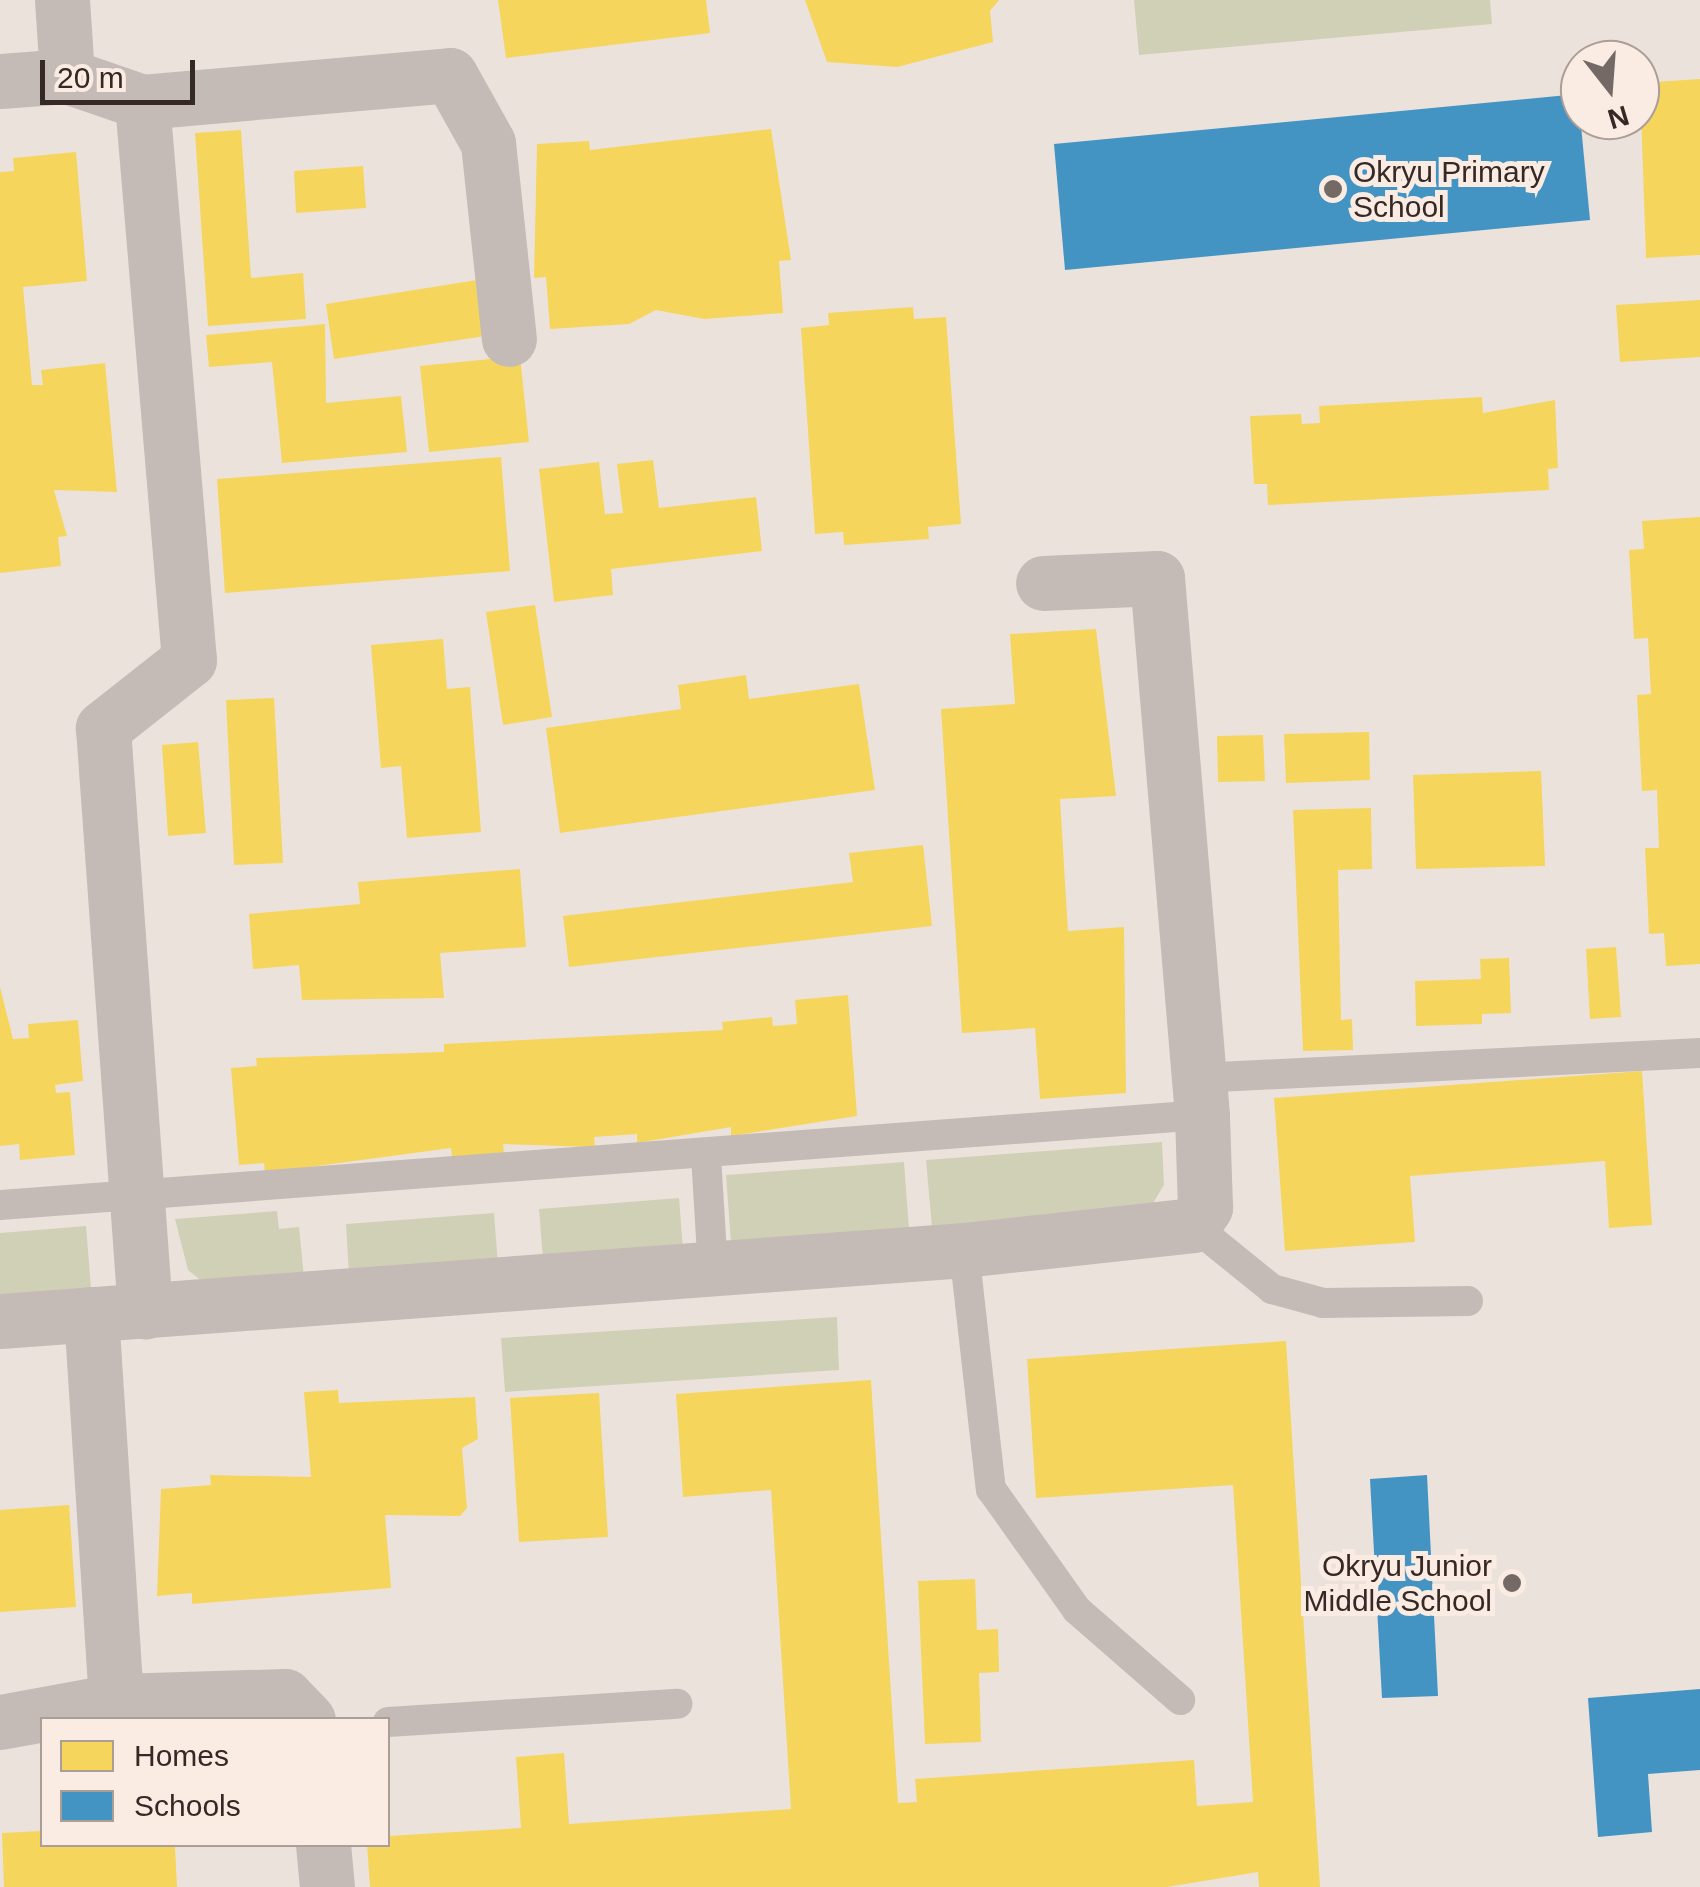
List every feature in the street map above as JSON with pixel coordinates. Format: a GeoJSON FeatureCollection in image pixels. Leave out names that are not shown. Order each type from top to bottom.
{"type":"FeatureCollection","features":[{"type":"Feature","properties":{"kind":"street"},"geometry":{"type":"LineString","coordinates":[[62,0],[67,76]]}},
{"type":"Feature","properties":{"kind":"street"},"geometry":{"type":"LineString","coordinates":[[0,81],[67,76],[142,102],[450,76],[488,142],[509,339]]}},
{"type":"Feature","properties":{"kind":"street"},"geometry":{"type":"LineString","coordinates":[[142,102],[188,660],[103,728],[145,1310]]}},
{"type":"Feature","properties":{"kind":"street"},"geometry":{"type":"LineString","coordinates":[[0,1322],[964,1250],[1193,1224],[1205,1208],[1200,1097],[1158,578],[1042,584]]}},
{"type":"Feature","properties":{"kind":"street"},"geometry":{"type":"LineString","coordinates":[[91,1314],[116,1702]]}},
{"type":"Feature","properties":{"kind":"street"},"geometry":{"type":"LineString","coordinates":[[0,1722],[116,1702],[285,1696],[305,1717]]}},
{"type":"Feature","properties":{"kind":"street"},"geometry":{"type":"LineString","coordinates":[[324,1847],[327,1887]]}},
{"type":"Feature","properties":{"kind":"lane"},"geometry":{"type":"LineString","coordinates":[[0,1205],[706,1156],[1200,1097],[1700,1053]]}},
{"type":"Feature","properties":{"kind":"lane"},"geometry":{"type":"LineString","coordinates":[[706,1156],[714,1270]]}},
{"type":"Feature","properties":{"kind":"lane"},"geometry":{"type":"LineString","coordinates":[[1193,1224],[1272,1289],[1322,1303],[1468,1301]]}},
{"type":"Feature","properties":{"kind":"lane"},"geometry":{"type":"LineString","coordinates":[[964,1250],[991,1489],[1077,1610],[1180,1700]]}},
{"type":"Feature","properties":{"kind":"lane"},"geometry":{"type":"LineString","coordinates":[[390,1722],[677,1704]]}},
{"type":"Feature","properties":{"kind":"green space"},"geometry":{"type":"Polygon","coordinates":[[[1134,0],[1490,0],[1492,24],[1139,55],[1134,0]]]}},
{"type":"Feature","properties":{"kind":"green space"},"geometry":{"type":"Polygon","coordinates":[[[1162,1142],[1164,1185],[1152,1205],[932,1228],[926,1160],[1162,1142]]]}},
{"type":"Feature","properties":{"kind":"green space"},"geometry":{"type":"Polygon","coordinates":[[[904,1162],[909,1229],[731,1243],[726,1175],[904,1162]]]}},
{"type":"Feature","properties":{"kind":"green space"},"geometry":{"type":"Polygon","coordinates":[[[679,1198],[683,1249],[543,1260],[539,1209],[679,1198]]]}},
{"type":"Feature","properties":{"kind":"green space"},"geometry":{"type":"Polygon","coordinates":[[[277,1211],[279,1229],[299,1227],[304,1278],[199,1279],[188,1270],[175,1219],[277,1211]]]}},
{"type":"Feature","properties":{"kind":"green space"},"geometry":{"type":"Polygon","coordinates":[[[494,1213],[498,1264],[349,1275],[346,1224],[494,1213]]]}},
{"type":"Feature","properties":{"kind":"green space"},"geometry":{"type":"Polygon","coordinates":[[[86,1226],[92,1300],[0,1307],[0,1233],[86,1226]]]}},
{"type":"Feature","properties":{"kind":"green space"},"geometry":{"type":"Polygon","coordinates":[[[837,1317],[839,1370],[505,1392],[501,1338],[837,1317]]]}},
{"type":"Feature","properties":{"kind":"building: Homes"},"geometry":{"type":"Polygon","coordinates":[[[498,0],[706,0],[710,33],[506,58],[498,0]]]}},
{"type":"Feature","properties":{"kind":"building: Homes"},"geometry":{"type":"Polygon","coordinates":[[[805,0],[999,0],[990,11],[993,42],[897,67],[827,62],[805,0]]]}},
{"type":"Feature","properties":{"kind":"building: Homes"},"geometry":{"type":"Polygon","coordinates":[[[1700,79],[1700,255],[1646,258],[1642,140],[1660,140],[1660,82],[1700,79]]]}},
{"type":"Feature","properties":{"kind":"building: Homes"},"geometry":{"type":"Polygon","coordinates":[[[771,129],[791,260],[779,261],[783,313],[704,319],[656,310],[629,324],[550,329],[546,277],[534,278],[537,144],[589,141],[590,150],[771,129]]]}},
{"type":"Feature","properties":{"kind":"building: Homes"},"geometry":{"type":"Polygon","coordinates":[[[241,130],[251,278],[303,273],[306,319],[208,326],[195,133],[241,130]]]}},
{"type":"Feature","properties":{"kind":"building: Homes"},"geometry":{"type":"Polygon","coordinates":[[[76,152],[87,281],[23,287],[32,385],[43,385],[41,370],[105,363],[117,492],[54,490],[67,536],[58,537],[61,566],[0,573],[0,172],[14,171],[13,158],[76,152]]]}},
{"type":"Feature","properties":{"kind":"building: Homes"},"geometry":{"type":"Polygon","coordinates":[[[363,166],[366,208],[296,213],[294,171],[363,166]]]}},
{"type":"Feature","properties":{"kind":"building: Homes"},"geometry":{"type":"Polygon","coordinates":[[[477,280],[485,336],[334,359],[326,304],[477,280]]]}},
{"type":"Feature","properties":{"kind":"building: Homes"},"geometry":{"type":"Polygon","coordinates":[[[1700,300],[1700,357],[1620,362],[1616,305],[1700,300]]]}},
{"type":"Feature","properties":{"kind":"building: Homes"},"geometry":{"type":"Polygon","coordinates":[[[913,307],[914,319],[946,317],[961,524],[928,527],[929,539],[844,545],[843,532],[815,534],[801,328],[829,325],[828,313],[913,307]]]}},
{"type":"Feature","properties":{"kind":"building: Homes"},"geometry":{"type":"Polygon","coordinates":[[[325,324],[326,403],[401,396],[407,452],[282,463],[272,362],[209,367],[206,335],[325,324]]]}},
{"type":"Feature","properties":{"kind":"building: Homes"},"geometry":{"type":"Polygon","coordinates":[[[520,356],[529,442],[429,452],[420,366],[520,356]]]}},
{"type":"Feature","properties":{"kind":"building: Homes"},"geometry":{"type":"Polygon","coordinates":[[[1482,397],[1483,413],[1555,400],[1558,468],[1548,469],[1549,490],[1268,505],[1267,484],[1254,484],[1250,416],[1301,414],[1302,424],[1320,423],[1319,406],[1482,397]]]}},
{"type":"Feature","properties":{"kind":"building: Homes"},"geometry":{"type":"Polygon","coordinates":[[[501,457],[510,571],[225,593],[217,479],[501,457]]]}},
{"type":"Feature","properties":{"kind":"building: Homes"},"geometry":{"type":"Polygon","coordinates":[[[653,460],[659,508],[756,497],[762,551],[611,569],[613,595],[554,602],[539,469],[599,462],[605,514],[623,513],[617,464],[653,460]]]}},
{"type":"Feature","properties":{"kind":"building: Homes"},"geometry":{"type":"Polygon","coordinates":[[[1700,517],[1700,964],[1666,966],[1664,933],[1649,934],[1645,848],[1659,848],[1657,790],[1642,791],[1637,695],[1651,694],[1648,638],[1634,639],[1629,550],[1644,549],[1642,521],[1700,517]]]}},
{"type":"Feature","properties":{"kind":"building: Homes"},"geometry":{"type":"Polygon","coordinates":[[[535,605],[552,717],[503,725],[486,612],[535,605]]]}},
{"type":"Feature","properties":{"kind":"building: Homes"},"geometry":{"type":"Polygon","coordinates":[[[1096,629],[1116,796],[1060,799],[1068,931],[1124,927],[1126,1093],[1040,1099],[1035,1028],[962,1033],[941,709],[1015,704],[1010,634],[1096,629]]]}},
{"type":"Feature","properties":{"kind":"building: Homes"},"geometry":{"type":"Polygon","coordinates":[[[443,639],[447,689],[470,687],[481,832],[407,838],[401,766],[381,768],[371,645],[443,639]]]}},
{"type":"Feature","properties":{"kind":"building: Homes"},"geometry":{"type":"Polygon","coordinates":[[[746,675],[749,699],[859,684],[875,790],[560,833],[546,728],[681,709],[678,685],[746,675]]]}},
{"type":"Feature","properties":{"kind":"building: Homes"},"geometry":{"type":"Polygon","coordinates":[[[274,698],[283,863],[234,865],[226,700],[274,698]]]}},
{"type":"Feature","properties":{"kind":"building: Homes"},"geometry":{"type":"Polygon","coordinates":[[[1369,732],[1370,780],[1286,783],[1284,734],[1369,732]]]}},
{"type":"Feature","properties":{"kind":"building: Homes"},"geometry":{"type":"Polygon","coordinates":[[[1263,735],[1265,781],[1218,782],[1217,736],[1263,735]]]}},
{"type":"Feature","properties":{"kind":"building: Homes"},"geometry":{"type":"Polygon","coordinates":[[[198,742],[206,833],[168,836],[162,745],[198,742]]]}},
{"type":"Feature","properties":{"kind":"building: Homes"},"geometry":{"type":"Polygon","coordinates":[[[1541,771],[1545,866],[1416,869],[1413,775],[1541,771]]]}},
{"type":"Feature","properties":{"kind":"building: Homes"},"geometry":{"type":"Polygon","coordinates":[[[1371,808],[1372,869],[1338,870],[1341,1020],[1352,1019],[1353,1050],[1303,1051],[1293,810],[1371,808]]]}},
{"type":"Feature","properties":{"kind":"building: Homes"},"geometry":{"type":"Polygon","coordinates":[[[923,845],[932,926],[569,967],[563,916],[853,882],[849,853],[923,845]]]}},
{"type":"Feature","properties":{"kind":"building: Homes"},"geometry":{"type":"Polygon","coordinates":[[[520,869],[526,947],[440,953],[444,998],[302,1000],[299,965],[253,969],[249,914],[360,904],[358,882],[520,869]]]}},
{"type":"Feature","properties":{"kind":"building: Homes"},"geometry":{"type":"Polygon","coordinates":[[[1616,947],[1621,1017],[1590,1019],[1586,949],[1616,947]]]}},
{"type":"Feature","properties":{"kind":"building: Homes"},"geometry":{"type":"Polygon","coordinates":[[[1509,958],[1511,1013],[1482,1014],[1482,1024],[1416,1026],[1415,981],[1481,979],[1480,959],[1509,958]]]}},
{"type":"Feature","properties":{"kind":"building: Homes"},"geometry":{"type":"Polygon","coordinates":[[[0,987],[13,1039],[29,1038],[28,1024],[78,1020],[83,1081],[55,1085],[56,1093],[70,1092],[75,1155],[20,1160],[19,1144],[0,1146],[0,987]]]}},
{"type":"Feature","properties":{"kind":"building: Homes"},"geometry":{"type":"Polygon","coordinates":[[[848,995],[857,1116],[731,1136],[731,1127],[637,1143],[637,1134],[594,1137],[595,1147],[503,1144],[504,1154],[452,1157],[451,1148],[265,1173],[264,1163],[239,1165],[231,1068],[257,1066],[256,1058],[444,1052],[444,1044],[723,1030],[722,1022],[772,1017],[773,1026],[797,1024],[795,1000],[848,995]]]}},
{"type":"Feature","properties":{"kind":"building: Homes"},"geometry":{"type":"Polygon","coordinates":[[[1642,1071],[1652,1225],[1609,1228],[1605,1161],[1410,1176],[1415,1242],[1285,1251],[1274,1098],[1642,1071]]]}},
{"type":"Feature","properties":{"kind":"building: Homes"},"geometry":{"type":"Polygon","coordinates":[[[1286,1341],[1320,1887],[1259,1887],[1258,1872],[1167,1887],[370,1887],[367,1847],[390,1847],[390,1836],[521,1828],[516,1757],[564,1753],[569,1824],[791,1809],[771,1490],[683,1497],[676,1394],[871,1380],[898,1803],[917,1802],[915,1779],[1194,1760],[1197,1806],[1253,1802],[1233,1485],[1036,1498],[1027,1359],[1286,1341]]]}},
{"type":"Feature","properties":{"kind":"building: Homes"},"geometry":{"type":"Polygon","coordinates":[[[338,1390],[339,1403],[475,1397],[478,1439],[462,1448],[467,1508],[460,1516],[385,1515],[391,1588],[192,1604],[192,1593],[157,1596],[161,1489],[211,1485],[210,1475],[311,1477],[304,1392],[338,1390]]]}},
{"type":"Feature","properties":{"kind":"building: Homes"},"geometry":{"type":"Polygon","coordinates":[[[599,1393],[608,1537],[519,1542],[510,1398],[599,1393]]]}},
{"type":"Feature","properties":{"kind":"building: Homes"},"geometry":{"type":"Polygon","coordinates":[[[69,1505],[76,1607],[0,1612],[0,1510],[69,1505]]]}},
{"type":"Feature","properties":{"kind":"building: Homes"},"geometry":{"type":"Polygon","coordinates":[[[975,1579],[977,1630],[998,1629],[999,1672],[979,1673],[981,1742],[925,1744],[918,1581],[975,1579]]]}},
{"type":"Feature","properties":{"kind":"building: Homes"},"geometry":{"type":"Polygon","coordinates":[[[40,1831],[40,1847],[175,1847],[177,1887],[4,1887],[2,1833],[40,1831]]]}},
{"type":"Feature","properties":{"kind":"building: Schools"},"geometry":{"type":"Polygon","coordinates":[[[1560,96],[1560,140],[1582,140],[1590,220],[1065,270],[1054,144],[1560,96]]]}},
{"type":"Feature","properties":{"kind":"building: Schools"},"geometry":{"type":"Polygon","coordinates":[[[1427,1475],[1438,1696],[1382,1698],[1370,1479],[1427,1475]]]}},
{"type":"Feature","properties":{"kind":"building: Schools"},"geometry":{"type":"Polygon","coordinates":[[[1700,1689],[1700,1770],[1648,1774],[1652,1832],[1598,1837],[1588,1698],[1700,1689]]]}},
{"type":"Feature","properties":{"kind":"place","name":"Okryu Primary School"},"geometry":{"type":"Point","coordinates":[1333,189]}},
{"type":"Feature","properties":{"kind":"place","name":"Okryu Junior Middle School"},"geometry":{"type":"Point","coordinates":[1512,1583]}}]}
